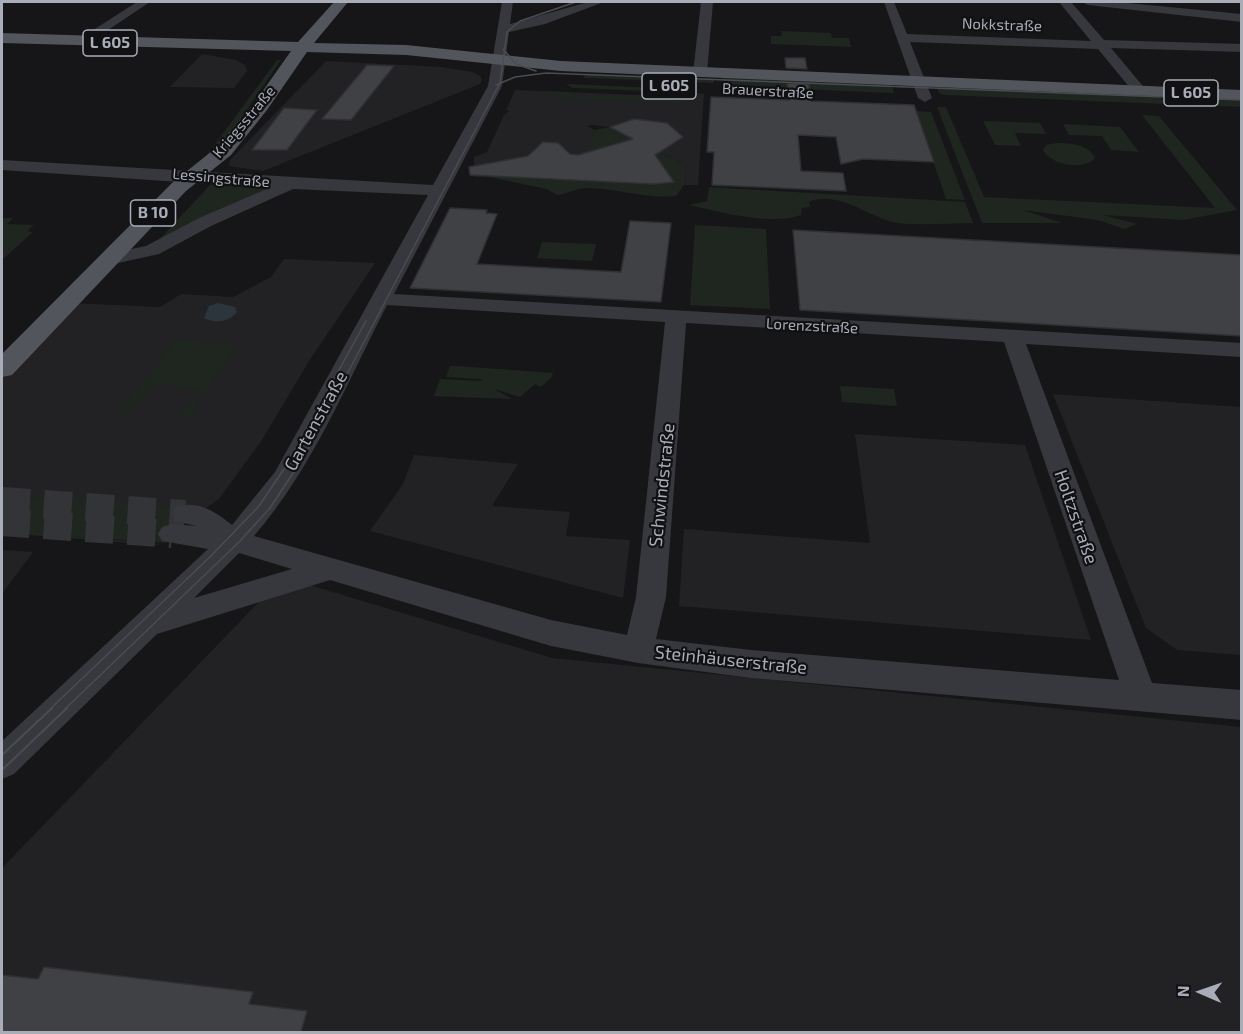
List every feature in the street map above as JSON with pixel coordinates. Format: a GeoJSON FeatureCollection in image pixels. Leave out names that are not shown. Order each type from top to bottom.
{"type":"FeatureCollection","features":[{"type":"Feature","properties":{"kind":"main road","name":"Kriegsstraße"},"geometry":{"type":"LineString","coordinates":[[191,176],[224,151],[284,53],[326,2]]}},
{"type":"Feature","properties":{"kind":"main road","name":"Kriegsstraße"},"geometry":{"type":"LineString","coordinates":[[284,53],[317,29],[341,2]]}},
{"type":"Feature","properties":{"kind":"main road"},"geometry":{"type":"LineString","coordinates":[[317,29],[331,39],[365,52]]}},
{"type":"Feature","properties":{"kind":"main road","name":"L 605"},"geometry":{"type":"LineString","coordinates":[[2,38],[164,45],[244,45],[284,53]]}},
{"type":"Feature","properties":{"kind":"main road","name":"L 605"},"geometry":{"type":"LineString","coordinates":[[164,45],[284,53]]}},
{"type":"Feature","properties":{"kind":"main road"},"geometry":{"type":"LineString","coordinates":[[213,50],[284,53],[319,60],[365,52]]}},
{"type":"Feature","properties":{"kind":"main road","name":"Brauerstraße"},"geometry":{"type":"LineString","coordinates":[[284,53],[365,52],[499,65],[1242,95]]}},
{"type":"Feature","properties":{"kind":"main road","name":"Brauerstraße"},"geometry":{"type":"LineString","coordinates":[[499,65],[556,81],[925,98],[1242,108]]}},
{"type":"Feature","properties":{"kind":"main road","name":"Kriegsstraße"},"geometry":{"type":"LineString","coordinates":[[191,176],[200,154],[212,137]]}},
{"type":"Feature","properties":{"kind":"main road","name":"B 10"},"geometry":{"type":"LineString","coordinates":[[6,358],[110,259],[191,176]]}},
{"type":"Feature","properties":{"kind":"street"},"geometry":{"type":"LineString","coordinates":[[82,41],[144,2]]}},
{"type":"Feature","properties":{"kind":"street"},"geometry":{"type":"LineString","coordinates":[[506,14],[534,23],[598,2]]}},
{"type":"Feature","properties":{"kind":"street"},"geometry":{"type":"LineString","coordinates":[[700,73],[707,2]]}},
{"type":"Feature","properties":{"kind":"street"},"geometry":{"type":"LineString","coordinates":[[889,2],[925,98]]}},
{"type":"Feature","properties":{"kind":"street"},"geometry":{"type":"LineString","coordinates":[[1065,2],[1140,91]]}},
{"type":"Feature","properties":{"kind":"street"},"geometry":{"type":"LineString","coordinates":[[1088,2],[1242,18]]}},
{"type":"Feature","properties":{"kind":"street"},"geometry":{"type":"LineString","coordinates":[[506,14],[520,9]]}},
{"type":"Feature","properties":{"kind":"street","name":"Gartenstraße"},"geometry":{"type":"LineString","coordinates":[[2,763],[234,541],[264,507],[292,466],[494,89],[506,14]]}},
{"type":"Feature","properties":{"kind":"street","name":"Nokkstraße"},"geometry":{"type":"LineString","coordinates":[[902,38],[1242,48]]}},
{"type":"Feature","properties":{"kind":"street","name":"Lessingstraße"},"geometry":{"type":"LineString","coordinates":[[2,165],[291,184],[440,190]]}},
{"type":"Feature","properties":{"kind":"street"},"geometry":{"type":"LineString","coordinates":[[110,259],[152,250],[205,222],[291,184]]}},
{"type":"Feature","properties":{"kind":"street","name":"Lorenzstraße"},"geometry":{"type":"LineString","coordinates":[[382,299],[1242,350]]}},
{"type":"Feature","properties":{"kind":"street","name":"Schwindstraße"},"geometry":{"type":"LineString","coordinates":[[638,650],[648,614],[652,587],[667,441],[676,317]]}},
{"type":"Feature","properties":{"kind":"street","name":"Holtzstraße"},"geometry":{"type":"LineString","coordinates":[[1013,338],[1140,695]]}},
{"type":"Feature","properties":{"kind":"street","name":"Steinhäuserstraße"},"geometry":{"type":"LineString","coordinates":[[178,524],[551,633],[638,650],[751,664],[1242,705]]}},
{"type":"Feature","properties":{"kind":"street"},"geometry":{"type":"LineString","coordinates":[[147,624],[330,569]]}},
{"type":"Feature","properties":{"kind":"shaded area"},"geometry":{"type":"Polygon","coordinates":[[[781,31],[831,33],[832,38],[849,38],[851,47],[771,44],[771,36],[782,36],[781,31]]]}},
{"type":"Feature","properties":{"kind":"shaded area"},"geometry":{"type":"Polygon","coordinates":[[[202,54],[236,60],[245,65],[247,71],[234,88],[170,87],[202,54]]]}},
{"type":"Feature","properties":{"kind":"shaded area"},"geometry":{"type":"Polygon","coordinates":[[[277,60],[281,60],[235,127],[210,155],[207,155],[277,60]]]}},
{"type":"Feature","properties":{"kind":"shaded area"},"geometry":{"type":"Polygon","coordinates":[[[326,61],[441,67],[472,72],[480,76],[482,80],[480,84],[263,171],[229,166],[230,160],[326,61]]]}},
{"type":"Feature","properties":{"kind":"shaded area"},"geometry":{"type":"Polygon","coordinates":[[[585,74],[714,79],[714,83],[584,78],[585,74]]]}},
{"type":"Feature","properties":{"kind":"shaded area"},"geometry":{"type":"Polygon","coordinates":[[[722,77],[891,83],[894,93],[722,86],[722,77]]]}},
{"type":"Feature","properties":{"kind":"shaded area"},"geometry":{"type":"Polygon","coordinates":[[[566,84],[683,89],[694,93],[573,88],[566,84]]]}},
{"type":"Feature","properties":{"kind":"shaded area"},"geometry":{"type":"Polygon","coordinates":[[[936,87],[1157,94],[1166,104],[943,95],[936,87]]]}},
{"type":"Feature","properties":{"kind":"shaded area"},"geometry":{"type":"Polygon","coordinates":[[[515,90],[690,97],[694,93],[704,94],[698,185],[684,185],[686,166],[610,127],[592,125],[578,129],[595,130],[590,151],[599,149],[662,169],[669,173],[669,178],[663,183],[654,184],[474,177],[474,157],[487,152],[504,115],[509,111],[506,110],[515,90]]]}},
{"type":"Feature","properties":{"kind":"shaded area"},"geometry":{"type":"Polygon","coordinates":[[[545,91],[569,92],[578,96],[649,95],[649,98],[686,100],[684,103],[557,98],[545,91]]]}},
{"type":"Feature","properties":{"kind":"shaded area"},"geometry":{"type":"Polygon","coordinates":[[[1165,94],[1241,97],[1241,107],[1174,104],[1165,94]]]}},
{"type":"Feature","properties":{"kind":"shaded area"},"geometry":{"type":"Polygon","coordinates":[[[937,107],[946,107],[984,197],[1215,208],[1142,115],[1159,116],[1237,210],[1183,220],[1103,215],[1137,224],[1124,229],[1098,220],[1023,210],[1062,223],[982,223],[937,107]]]}},
{"type":"Feature","properties":{"kind":"shaded area"},"geometry":{"type":"Polygon","coordinates":[[[916,111],[931,112],[965,200],[946,199],[916,111]]]}},
{"type":"Feature","properties":{"kind":"shaded area"},"geometry":{"type":"Polygon","coordinates":[[[983,121],[1040,123],[1046,134],[1015,133],[1021,146],[995,145],[983,121]]]}},
{"type":"Feature","properties":{"kind":"shaded area"},"geometry":{"type":"Polygon","coordinates":[[[1063,124],[1120,127],[1139,152],[1111,150],[1102,136],[1069,135],[1063,124]]]}},
{"type":"Feature","properties":{"kind":"shaded area"},"geometry":{"type":"Polygon","coordinates":[[[570,126],[577,129],[587,126],[595,130],[561,129],[570,126]]]}},
{"type":"Feature","properties":{"kind":"shaded area"},"geometry":{"type":"Polygon","coordinates":[[[610,127],[686,166],[684,185],[676,196],[664,197],[585,188],[558,195],[546,189],[485,176],[654,184],[663,183],[669,178],[669,173],[662,169],[599,149],[589,151],[595,130],[610,127]]]}},
{"type":"Feature","properties":{"kind":"shaded area"},"geometry":{"type":"Polygon","coordinates":[[[1056,143],[1084,147],[1095,158],[1090,162],[1076,165],[1060,163],[1043,150],[1046,145],[1056,143]]]}},
{"type":"Feature","properties":{"kind":"shaded area"},"geometry":{"type":"Polygon","coordinates":[[[210,185],[270,189],[155,244],[210,185]]]}},
{"type":"Feature","properties":{"kind":"shaded area"},"geometry":{"type":"Polygon","coordinates":[[[709,187],[965,202],[973,223],[898,223],[831,199],[809,202],[810,207],[802,208],[801,215],[776,219],[745,217],[689,205],[707,201],[709,187]]]}},
{"type":"Feature","properties":{"kind":"shaded area"},"geometry":{"type":"Polygon","coordinates":[[[2,218],[13,218],[7,224],[34,225],[27,231],[33,232],[2,260],[2,218]]]}},
{"type":"Feature","properties":{"kind":"shaded area"},"geometry":{"type":"Polygon","coordinates":[[[695,225],[766,229],[770,309],[690,305],[695,225]]]}},
{"type":"Feature","properties":{"kind":"shaded area"},"geometry":{"type":"Polygon","coordinates":[[[542,242],[596,244],[592,261],[537,258],[542,242]]]}},
{"type":"Feature","properties":{"kind":"shaded area"},"geometry":{"type":"Polygon","coordinates":[[[284,259],[375,263],[309,361],[262,440],[219,499],[185,523],[2,510],[2,372],[69,303],[160,307],[181,294],[233,297],[271,277],[284,259]]]}},
{"type":"Feature","properties":{"kind":"shaded area"},"geometry":{"type":"Polygon","coordinates":[[[218,303],[235,307],[237,312],[222,321],[204,318],[209,306],[218,303]]]}},
{"type":"Feature","properties":{"kind":"shaded area"},"geometry":{"type":"Polygon","coordinates":[[[176,340],[238,344],[188,417],[177,416],[200,390],[156,383],[127,413],[119,413],[176,340]]]}},
{"type":"Feature","properties":{"kind":"shaded area"},"geometry":{"type":"Polygon","coordinates":[[[450,366],[553,373],[541,387],[535,384],[520,397],[494,389],[512,399],[434,396],[440,379],[483,381],[446,377],[450,366]]]}},
{"type":"Feature","properties":{"kind":"shaded area"},"geometry":{"type":"Polygon","coordinates":[[[840,386],[894,389],[897,406],[842,402],[840,386]]]}},
{"type":"Feature","properties":{"kind":"shaded area"},"geometry":{"type":"Polygon","coordinates":[[[1053,394],[1241,407],[1241,655],[1177,650],[1146,628],[1053,394]]]}},
{"type":"Feature","properties":{"kind":"shaded area"},"geometry":{"type":"Polygon","coordinates":[[[855,434],[1025,445],[1091,640],[679,606],[684,529],[870,543],[855,434]]]}},
{"type":"Feature","properties":{"kind":"shaded area"},"geometry":{"type":"Polygon","coordinates":[[[414,455],[518,464],[492,506],[570,512],[566,536],[630,540],[623,598],[370,531],[403,484],[414,455]]]}},
{"type":"Feature","properties":{"kind":"shaded area"},"geometry":{"type":"Polygon","coordinates":[[[2,495],[135,504],[141,496],[152,497],[148,505],[189,507],[166,543],[67,536],[160,544],[156,545],[2,533],[4,516],[2,515],[2,495]]]}},
{"type":"Feature","properties":{"kind":"shaded area"},"geometry":{"type":"Polygon","coordinates":[[[2,550],[33,552],[2,594],[2,550]]]}},
{"type":"Feature","properties":{"kind":"shaded area"},"geometry":{"type":"Polygon","coordinates":[[[283,577],[552,658],[1241,727],[1241,1032],[2,1032],[2,868],[283,577]]]}},
{"type":"Feature","properties":{"kind":"building"},"geometry":{"type":"Polygon","coordinates":[[[785,58],[805,58],[807,69],[786,68],[785,58]]]}},
{"type":"Feature","properties":{"kind":"building"},"geometry":{"type":"Polygon","coordinates":[[[367,65],[394,66],[351,120],[322,119],[367,65]]]}},
{"type":"Feature","properties":{"kind":"building"},"geometry":{"type":"Polygon","coordinates":[[[787,83],[809,84],[811,101],[914,105],[934,162],[863,159],[841,164],[836,137],[798,135],[801,171],[843,173],[846,191],[712,185],[714,152],[707,152],[711,97],[789,100],[787,83]]]}},
{"type":"Feature","properties":{"kind":"building"},"geometry":{"type":"Polygon","coordinates":[[[284,108],[317,110],[287,150],[252,150],[284,108]]]}},
{"type":"Feature","properties":{"kind":"building"},"geometry":{"type":"Polygon","coordinates":[[[634,119],[667,123],[683,137],[655,155],[674,182],[654,184],[470,175],[469,167],[528,156],[543,142],[558,143],[570,154],[578,155],[633,139],[610,127],[634,119]]]}},
{"type":"Feature","properties":{"kind":"building"},"geometry":{"type":"Polygon","coordinates":[[[450,208],[487,210],[486,213],[497,214],[477,264],[621,272],[630,221],[671,223],[661,302],[410,288],[450,208]]]}},
{"type":"Feature","properties":{"kind":"building"},"geometry":{"type":"Polygon","coordinates":[[[793,230],[1242,255],[1242,336],[800,310],[793,230]]]}},
{"type":"Feature","properties":{"kind":"building"},"geometry":{"type":"Polygon","coordinates":[[[44,967],[253,992],[249,1004],[307,1011],[301,1032],[2,1032],[2,975],[38,979],[44,967]]]}},
{"type":"Feature","properties":{"kind":"tunnel"},"geometry":{"type":"LineString","coordinates":[[2,501],[185,514]]}},
{"type":"Feature","properties":{"kind":"tunnel"},"geometry":{"type":"LineString","coordinates":[[2,522],[172,534]]}},
{"type":"Feature","properties":{"kind":"tram line"},"geometry":{"type":"LineString","coordinates":[[504,51],[507,32],[520,21],[576,2]]}},
{"type":"Feature","properties":{"kind":"tram line"},"geometry":{"type":"LineString","coordinates":[[500,83],[504,51]]}},
{"type":"Feature","properties":{"kind":"tram line"},"geometry":{"type":"LineString","coordinates":[[504,51],[516,64],[536,71]]}},
{"type":"Feature","properties":{"kind":"tram line"},"geometry":{"type":"LineString","coordinates":[[500,83],[515,77],[546,73],[1242,100]]}},
{"type":"Feature","properties":{"kind":"tram line"},"geometry":{"type":"LineString","coordinates":[[65,709],[239,542],[270,508],[303,458],[500,83]]}},
{"type":"Feature","properties":{"kind":"tram line"},"geometry":{"type":"LineString","coordinates":[[496,85],[500,83]]}},
{"type":"Feature","properties":{"kind":"tram line"},"geometry":{"type":"LineString","coordinates":[[50,709],[211,556],[259,506],[286,466],[366,321]]}},
{"type":"Feature","properties":{"kind":"tram line"},"geometry":{"type":"LineString","coordinates":[[2,755],[52,708]]}},
{"type":"Feature","properties":{"kind":"tram line"},"geometry":{"type":"LineString","coordinates":[[2,770],[67,708]]}}]}
